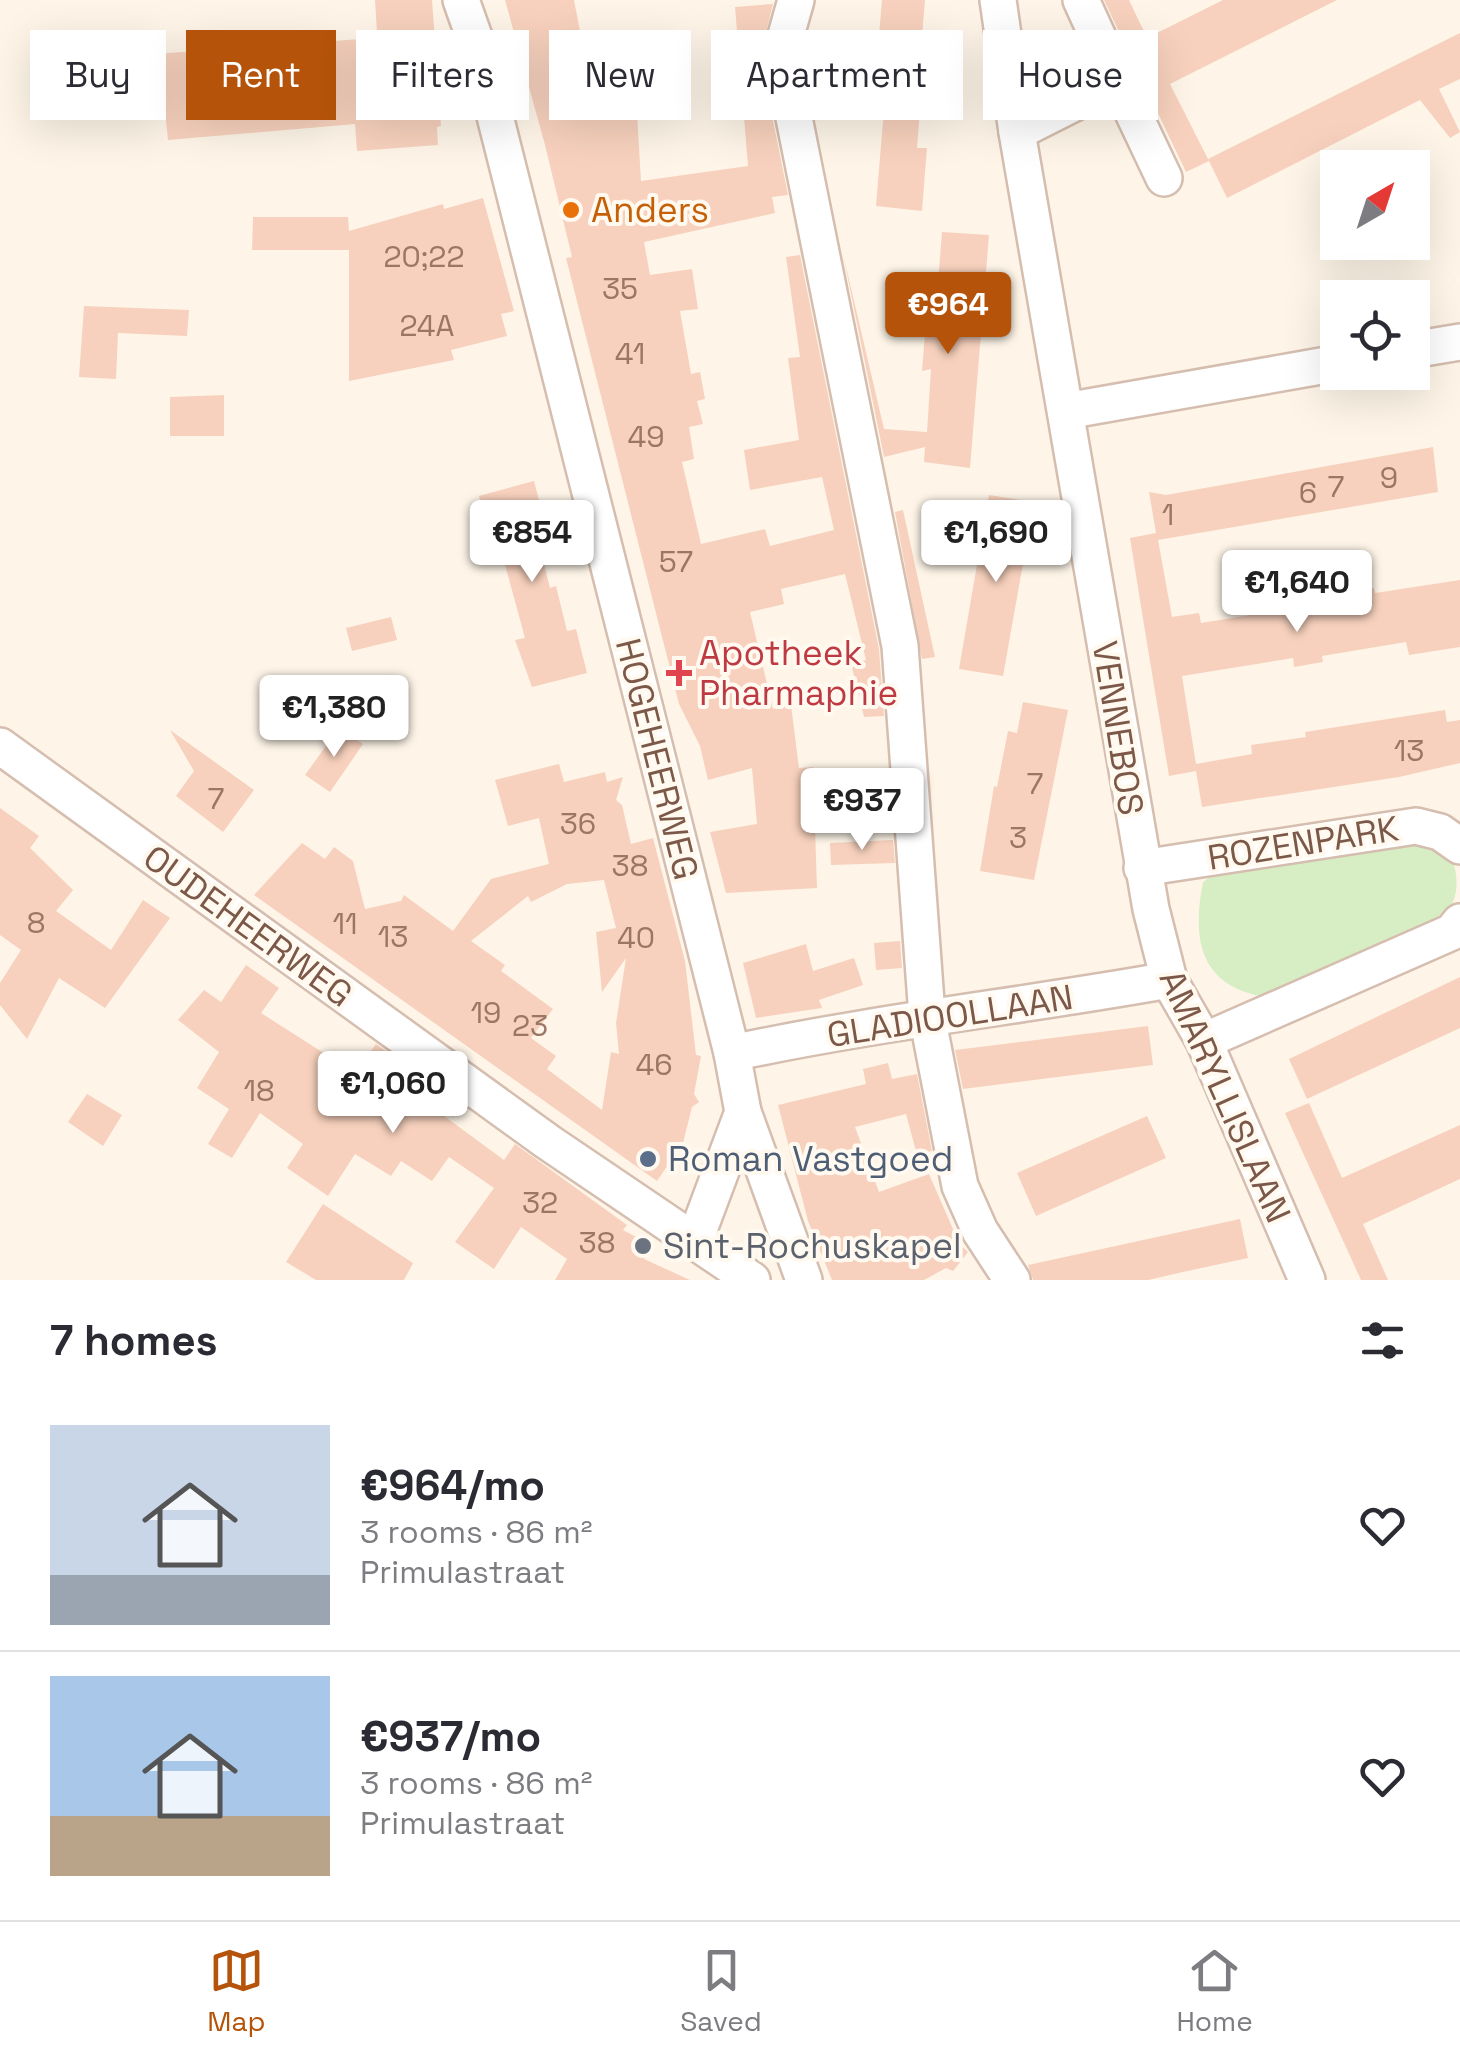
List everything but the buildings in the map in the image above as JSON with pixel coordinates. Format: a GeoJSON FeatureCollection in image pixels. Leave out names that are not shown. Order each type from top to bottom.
{"type":"FeatureCollection","features":[{"type":"Feature","properties":{"kind":"street","name":"HOGEHEERWEG"},"geometry":{"type":"LineString","coordinates":[[461,0],[478,44],[577,429],[732,1053],[743,1112],[804,1280]]}},
{"type":"Feature","properties":{"kind":"street"},"geometry":{"type":"LineString","coordinates":[[796,0],[780,53],[900,646],[927,1016],[960,1186],[980,1232],[1012,1280]]}},
{"type":"Feature","properties":{"kind":"street","name":"VENNEBOS"},"geometry":{"type":"LineString","coordinates":[[998,0],[1017,132],[1152,909]]}},
{"type":"Feature","properties":{"kind":"street"},"geometry":{"type":"LineString","coordinates":[[1081,0],[1095,30]]}},
{"type":"Feature","properties":{"kind":"street"},"geometry":{"type":"LineString","coordinates":[[1017,132],[1041,120]]}},
{"type":"Feature","properties":{"kind":"street"},"geometry":{"type":"LineString","coordinates":[[1136,120],[1164,178]]}},
{"type":"Feature","properties":{"kind":"street"},"geometry":{"type":"LineString","coordinates":[[1430,347],[1460,342]]}},
{"type":"Feature","properties":{"kind":"street"},"geometry":{"type":"LineString","coordinates":[[1066,411],[1320,366]]}},
{"type":"Feature","properties":{"kind":"street","name":"OUDEHEERWEG"},"geometry":{"type":"LineString","coordinates":[[0,746],[707,1258],[752,1280]]}},
{"type":"Feature","properties":{"kind":"street","name":"ROZENPARK"},"geometry":{"type":"LineString","coordinates":[[1142,868],[1416,826],[1440,832],[1460,846]]}},
{"type":"Feature","properties":{"kind":"street","name":"AMARYLLISLAAN"},"geometry":{"type":"LineString","coordinates":[[1152,909],[1169,980],[1204,1041],[1308,1280]]}},
{"type":"Feature","properties":{"kind":"street"},"geometry":{"type":"LineString","coordinates":[[1204,1041],[1452,932],[1460,922]]}},
{"type":"Feature","properties":{"kind":"street","name":"GLADIOOLLAAN"},"geometry":{"type":"LineString","coordinates":[[732,1053],[927,1016],[982,1013],[1169,980]]}},
{"type":"Feature","properties":{"kind":"street"},"geometry":{"type":"LineString","coordinates":[[707,1258],[743,1112]]}},
{"type":"Feature","properties":{"kind":"green space"},"geometry":{"type":"Polygon","coordinates":[[[1415,837],[1452,857],[1456,891],[1442,922],[1271,998],[1229,985],[1206,960],[1199,925],[1203,882],[1220,870],[1415,837]]]}},
{"type":"Feature","properties":{"kind":"place","name":"Anders"},"geometry":{"type":"Point","coordinates":[571,210]}},
{"type":"Feature","properties":{"kind":"place","name":"Apotheek Pharmaphie"},"geometry":{"type":"Point","coordinates":[679,673]}},
{"type":"Feature","properties":{"kind":"place","name":"Roman Vastgoed"},"geometry":{"type":"Point","coordinates":[648,1159]}},
{"type":"Feature","properties":{"kind":"place","name":"Sint-Rochuskapel"},"geometry":{"type":"Point","coordinates":[643,1246]}}]}
